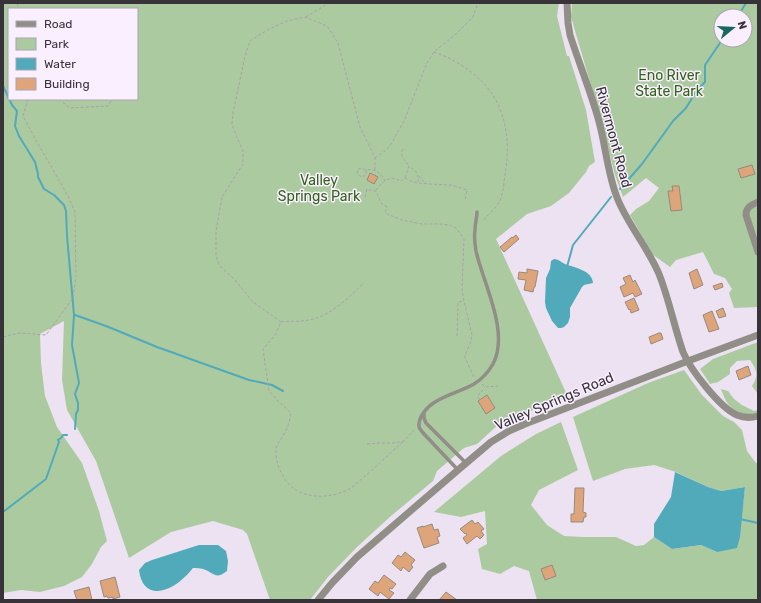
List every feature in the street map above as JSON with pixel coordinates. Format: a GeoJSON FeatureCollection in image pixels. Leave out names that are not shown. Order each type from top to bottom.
{"type":"FeatureCollection","features":[{"type":"Feature","properties":{"kind":"street","name":"Rivermont Road"},"geometry":{"type":"LineString","coordinates":[[567,3],[570,35],[598,118],[614,190],[630,224],[644,244],[658,272],[667,294],[681,344],[688,361],[711,393],[732,413],[738,416],[751,418],[758,416]]}},
{"type":"Feature","properties":{"kind":"street"},"geometry":{"type":"LineString","coordinates":[[758,202],[748,207],[746,216],[758,252]]}},
{"type":"Feature","properties":{"kind":"street","name":"Valley Springs Road"},"geometry":{"type":"LineString","coordinates":[[318,600],[357,558],[491,442],[509,431],[758,335]]}},
{"type":"Feature","properties":{"kind":"street"},"geometry":{"type":"LineString","coordinates":[[410,600],[430,574],[443,566]]}},
{"type":"Feature","properties":{"kind":"lane"},"geometry":{"type":"LineString","coordinates":[[458,470],[424,434],[419,426],[421,416],[435,402],[478,381],[488,372],[494,362],[498,347],[498,329],[489,291],[476,250],[474,229],[477,212]]}},
{"type":"Feature","properties":{"kind":"lane"},"geometry":{"type":"LineString","coordinates":[[424,412],[426,423],[466,463]]}},
{"type":"Feature","properties":{"kind":"path"},"geometry":{"type":"LineString","coordinates":[[330,3],[305,17],[287,21],[269,29],[250,41],[245,56],[232,124],[243,151],[243,164],[222,197],[216,231],[216,256],[219,265],[235,280],[253,302],[280,322],[312,320],[328,313],[364,283]]}},
{"type":"Feature","properties":{"kind":"path"},"geometry":{"type":"LineString","coordinates":[[374,158],[390,146],[404,120],[423,71],[434,52],[474,17],[478,3]]}},
{"type":"Feature","properties":{"kind":"path"},"geometry":{"type":"LineString","coordinates":[[305,17],[327,26],[338,43],[360,127],[374,158],[375,170]]}},
{"type":"Feature","properties":{"kind":"path"},"geometry":{"type":"LineString","coordinates":[[434,52],[454,61],[476,76],[496,99],[503,116],[507,134],[508,153],[500,201],[474,229]]}},
{"type":"Feature","properties":{"kind":"path"},"geometry":{"type":"LineString","coordinates":[[3,337],[19,333],[46,335],[73,298],[76,276],[75,212],[68,196],[23,116],[28,100]]}},
{"type":"Feature","properties":{"kind":"path"},"geometry":{"type":"LineString","coordinates":[[60,100],[70,108],[108,106],[111,100]]}},
{"type":"Feature","properties":{"kind":"path"},"geometry":{"type":"LineString","coordinates":[[403,149],[402,158],[427,184]]}},
{"type":"Feature","properties":{"kind":"path"},"geometry":{"type":"LineString","coordinates":[[376,191],[380,185],[389,179],[394,178],[402,181],[405,178],[409,166]]}},
{"type":"Feature","properties":{"kind":"path"},"geometry":{"type":"LineString","coordinates":[[366,170],[366,174],[362,177],[357,173],[358,169],[360,168],[375,170],[380,172],[385,181]]}},
{"type":"Feature","properties":{"kind":"path"},"geometry":{"type":"LineString","coordinates":[[418,183],[419,176]]}},
{"type":"Feature","properties":{"kind":"path"},"geometry":{"type":"LineString","coordinates":[[405,178],[418,183],[451,185],[467,190],[465,200]]}},
{"type":"Feature","properties":{"kind":"path"},"geometry":{"type":"LineString","coordinates":[[364,196],[367,189],[376,191]]}},
{"type":"Feature","properties":{"kind":"path"},"geometry":{"type":"LineString","coordinates":[[376,191],[380,204],[387,207],[385,212],[387,214],[402,220],[422,224],[440,224],[449,226],[456,228],[461,234],[465,244],[462,290],[472,335],[465,358],[472,373],[485,387],[498,386]]}},
{"type":"Feature","properties":{"kind":"path"},"geometry":{"type":"LineString","coordinates":[[457,336],[458,302],[464,301]]}},
{"type":"Feature","properties":{"kind":"path"},"geometry":{"type":"LineString","coordinates":[[280,322],[275,335],[263,349],[269,391],[291,413],[290,422],[277,444],[276,451],[282,476],[288,484],[298,492],[315,496],[332,495],[351,488],[419,426]]}},
{"type":"Feature","properties":{"kind":"path"},"geometry":{"type":"LineString","coordinates":[[480,400],[478,397],[479,394],[485,387]]}},
{"type":"Feature","properties":{"kind":"path"},"geometry":{"type":"LineString","coordinates":[[367,444],[394,443],[404,440]]}},
{"type":"Feature","properties":{"kind":"green space","name":"Valley Springs Park"},"geometry":{"type":"Polygon","coordinates":[[[3,3],[559,3],[557,16],[567,56],[569,56],[586,110],[595,162],[589,166],[569,193],[551,206],[527,214],[496,239],[568,397],[507,420],[499,424],[477,444],[464,448],[437,471],[433,481],[357,547],[328,577],[310,600],[270,600],[247,534],[243,530],[213,521],[171,532],[129,558],[96,461],[67,410],[62,380],[64,321],[40,334],[41,363],[45,396],[57,427],[82,463],[99,511],[107,541],[101,547],[92,564],[82,577],[64,586],[40,592],[21,590],[3,593],[3,3]]]}},
{"type":"Feature","properties":{"kind":"green space","name":"Eno River State Park"},"geometry":{"type":"Polygon","coordinates":[[[572,3],[758,3],[758,307],[734,308],[729,293],[732,289],[725,278],[714,274],[703,252],[676,260],[670,267],[652,254],[630,215],[636,209],[649,201],[659,188],[646,178],[623,197],[615,175],[602,123],[571,17],[572,3]]]}},
{"type":"Feature","properties":{"kind":"green space"},"geometry":{"type":"Polygon","coordinates":[[[758,342],[758,394],[752,386],[756,379],[756,373],[750,360],[737,361],[730,368],[730,374],[718,382],[710,384],[700,369],[713,359],[758,342]]]}},
{"type":"Feature","properties":{"kind":"green space"},"geometry":{"type":"Polygon","coordinates":[[[684,370],[702,395],[723,416],[734,422],[742,430],[747,451],[756,463],[758,463],[758,600],[537,600],[529,571],[514,566],[500,574],[482,569],[478,549],[487,544],[485,511],[461,517],[434,512],[501,456],[536,434],[561,422],[578,470],[539,490],[531,505],[547,525],[564,536],[616,537],[636,546],[644,545],[654,537],[672,549],[701,545],[717,552],[743,505],[745,487],[721,491],[708,487],[676,472],[654,465],[625,469],[593,481],[573,417],[648,383],[684,370]]]}},
{"type":"Feature","properties":{"kind":"green space"},"geometry":{"type":"Polygon","coordinates":[[[721,389],[728,391],[734,399],[742,405],[754,411],[758,410],[758,414],[750,415],[734,410],[727,402],[721,389]]]}},
{"type":"Feature","properties":{"kind":"water"},"geometry":{"type":"Polygon","coordinates":[[[554,259],[586,272],[590,275],[593,283],[582,287],[570,308],[568,323],[561,328],[558,328],[552,321],[545,302],[546,278],[550,269],[551,261],[554,259]]]}},
{"type":"Feature","properties":{"kind":"water"},"geometry":{"type":"Polygon","coordinates":[[[675,472],[708,487],[721,491],[745,487],[740,537],[737,548],[717,552],[701,545],[672,549],[654,537],[654,524],[671,497],[675,472]]]}},
{"type":"Feature","properties":{"kind":"water"},"geometry":{"type":"Polygon","coordinates":[[[199,545],[218,545],[226,551],[228,561],[227,571],[220,575],[215,575],[200,568],[193,568],[179,582],[166,589],[154,591],[148,589],[144,585],[139,570],[145,563],[199,545]]]}},
{"type":"Feature","properties":{"kind":"building"},"geometry":{"type":"Polygon","coordinates":[[[752,165],[755,174],[741,178],[738,169],[752,165]]]}},
{"type":"Feature","properties":{"kind":"building"},"geometry":{"type":"Polygon","coordinates":[[[370,173],[378,177],[374,184],[367,180],[370,173]]]}},
{"type":"Feature","properties":{"kind":"building"},"geometry":{"type":"Polygon","coordinates":[[[672,186],[679,186],[682,210],[671,211],[668,191],[673,191],[672,186]]]}},
{"type":"Feature","properties":{"kind":"building"},"geometry":{"type":"Polygon","coordinates":[[[516,235],[519,239],[504,252],[500,247],[516,235]]]}},
{"type":"Feature","properties":{"kind":"building"},"geometry":{"type":"Polygon","coordinates":[[[527,269],[538,271],[533,292],[524,290],[526,280],[518,279],[519,272],[527,273],[527,269]]]}},
{"type":"Feature","properties":{"kind":"building"},"geometry":{"type":"Polygon","coordinates":[[[697,269],[703,285],[694,289],[689,273],[697,269]]]}},
{"type":"Feature","properties":{"kind":"building"},"geometry":{"type":"Polygon","coordinates":[[[630,275],[633,282],[635,280],[642,294],[635,297],[633,293],[624,297],[620,287],[626,284],[623,278],[630,275]]]}},
{"type":"Feature","properties":{"kind":"building"},"geometry":{"type":"Polygon","coordinates":[[[722,283],[723,287],[715,290],[713,286],[722,283]]]}},
{"type":"Feature","properties":{"kind":"building"},"geometry":{"type":"Polygon","coordinates":[[[634,298],[639,310],[631,313],[625,302],[634,298]]]}},
{"type":"Feature","properties":{"kind":"building"},"geometry":{"type":"Polygon","coordinates":[[[723,308],[726,316],[719,318],[716,311],[723,308]]]}},
{"type":"Feature","properties":{"kind":"building"},"geometry":{"type":"Polygon","coordinates":[[[712,311],[719,329],[709,332],[703,315],[712,311]]]}},
{"type":"Feature","properties":{"kind":"building"},"geometry":{"type":"Polygon","coordinates":[[[661,333],[663,339],[651,344],[649,337],[661,333]]]}},
{"type":"Feature","properties":{"kind":"building"},"geometry":{"type":"Polygon","coordinates":[[[748,366],[751,375],[739,380],[736,371],[748,366]]]}},
{"type":"Feature","properties":{"kind":"building"},"geometry":{"type":"Polygon","coordinates":[[[487,395],[495,408],[486,414],[478,401],[487,395]]]}},
{"type":"Feature","properties":{"kind":"building"},"geometry":{"type":"Polygon","coordinates":[[[575,488],[584,488],[583,512],[586,513],[586,517],[584,517],[583,522],[571,522],[571,514],[574,514],[575,488]]]}},
{"type":"Feature","properties":{"kind":"building"},"geometry":{"type":"Polygon","coordinates":[[[472,520],[475,524],[478,522],[484,529],[481,531],[484,535],[480,539],[477,536],[467,544],[463,538],[467,535],[460,529],[472,520]]]}},
{"type":"Feature","properties":{"kind":"building"},"geometry":{"type":"Polygon","coordinates":[[[432,524],[434,530],[438,529],[440,536],[437,537],[439,543],[424,548],[417,528],[432,524]]]}},
{"type":"Feature","properties":{"kind":"building"},"geometry":{"type":"Polygon","coordinates":[[[405,552],[415,560],[411,565],[413,567],[409,572],[403,567],[401,571],[392,563],[398,555],[401,557],[405,552]]]}},
{"type":"Feature","properties":{"kind":"building"},"geometry":{"type":"Polygon","coordinates":[[[552,565],[556,576],[545,580],[541,569],[552,565]]]}},
{"type":"Feature","properties":{"kind":"building"},"geometry":{"type":"Polygon","coordinates":[[[384,575],[396,584],[389,590],[394,593],[389,599],[380,592],[378,596],[369,589],[375,581],[378,583],[384,575]]]}},
{"type":"Feature","properties":{"kind":"building"},"geometry":{"type":"Polygon","coordinates":[[[115,577],[120,597],[113,599],[113,597],[104,597],[100,581],[115,577]]]}},
{"type":"Feature","properties":{"kind":"building"},"geometry":{"type":"Polygon","coordinates":[[[89,587],[92,600],[77,600],[74,591],[89,587]]]}},
{"type":"Feature","properties":{"kind":"building"},"geometry":{"type":"Polygon","coordinates":[[[446,592],[457,600],[439,600],[446,592]]]}},
{"type":"Feature","properties":{"kind":"waterway"},"geometry":{"type":"LineString","coordinates":[[743,8],[746,3]]}},
{"type":"Feature","properties":{"kind":"waterway"},"geometry":{"type":"LineString","coordinates":[[620,189],[642,164],[673,121],[686,108],[697,90],[705,82],[705,65],[717,48]]}},
{"type":"Feature","properties":{"kind":"waterway"},"geometry":{"type":"LineString","coordinates":[[3,86],[8,97]]}},
{"type":"Feature","properties":{"kind":"waterway"},"geometry":{"type":"LineString","coordinates":[[10,100],[17,111],[15,126],[19,136],[35,162],[38,177],[44,189],[54,195],[64,205],[66,211],[74,315],[72,345],[79,383],[75,394],[78,403],[75,429]]}},
{"type":"Feature","properties":{"kind":"waterway"},"geometry":{"type":"LineString","coordinates":[[567,267],[573,245],[611,197]]}},
{"type":"Feature","properties":{"kind":"waterway"},"geometry":{"type":"LineString","coordinates":[[75,315],[157,347],[249,380],[272,385],[283,391]]}},
{"type":"Feature","properties":{"kind":"waterway"},"geometry":{"type":"LineString","coordinates":[[3,512],[46,479],[59,442],[58,440],[63,435],[67,435]]}},
{"type":"Feature","properties":{"kind":"waterway"},"geometry":{"type":"LineString","coordinates":[[740,519],[758,523]]}}]}
